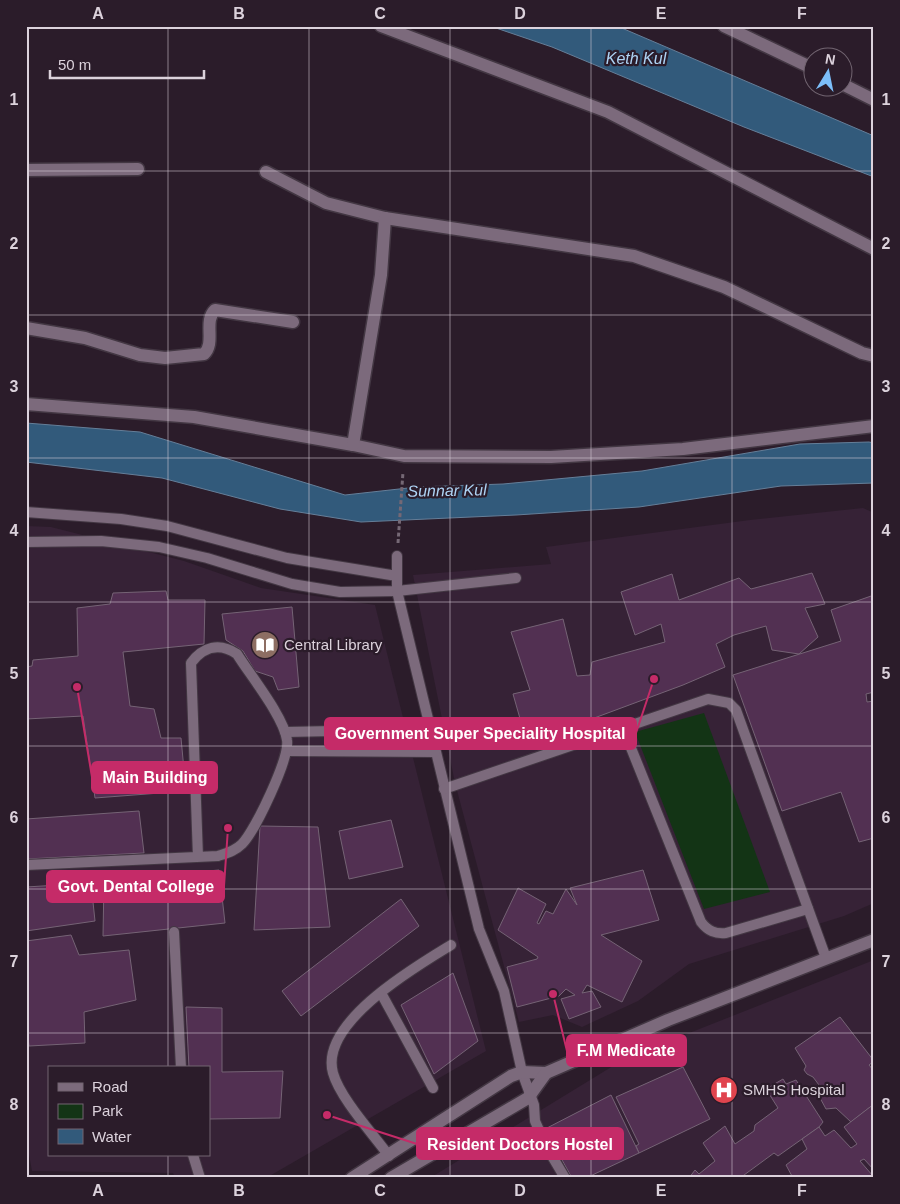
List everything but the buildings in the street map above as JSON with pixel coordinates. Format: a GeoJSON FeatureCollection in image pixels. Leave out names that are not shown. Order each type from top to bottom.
{"type":"FeatureCollection","features":[{"type":"Feature","properties":{"kind":"street"},"geometry":{"type":"LineString","coordinates":[[381,26],[608,112],[874,249]]}},
{"type":"Feature","properties":{"kind":"street"},"geometry":{"type":"LineString","coordinates":[[724,26],[802,63]]}},
{"type":"Feature","properties":{"kind":"street"},"geometry":{"type":"LineString","coordinates":[[852,89],[874,100]]}},
{"type":"Feature","properties":{"kind":"street"},"geometry":{"type":"LineString","coordinates":[[26,170],[138,169]]}},
{"type":"Feature","properties":{"kind":"street"},"geometry":{"type":"LineString","coordinates":[[266,172],[326,203],[385,218],[634,256],[724,287],[862,353],[874,356]]}},
{"type":"Feature","properties":{"kind":"street"},"geometry":{"type":"LineString","coordinates":[[353,445],[381,276],[385,218]]}},
{"type":"Feature","properties":{"kind":"street"},"geometry":{"type":"LineString","coordinates":[[26,328],[85,338],[140,355],[165,358],[204,354],[209,347],[211,317],[215,310],[293,322]]}},
{"type":"Feature","properties":{"kind":"street"},"geometry":{"type":"LineString","coordinates":[[26,404],[194,417],[353,445],[404,456],[551,457],[684,449],[874,426]]}},
{"type":"Feature","properties":{"kind":"street"},"geometry":{"type":"LineString","coordinates":[[352,1178],[511,1076],[522,1072],[546,1073],[668,1020],[874,940]]}},
{"type":"Feature","properties":{"kind":"street"},"geometry":{"type":"LineString","coordinates":[[391,1178],[530,1096],[546,1073]]}},
{"type":"Feature","properties":{"kind":"lane"},"geometry":{"type":"LineString","coordinates":[[26,512],[121,519],[167,526],[287,558],[397,576]]}},
{"type":"Feature","properties":{"kind":"lane"},"geometry":{"type":"LineString","coordinates":[[26,542],[101,541],[159,547],[208,558],[292,584],[340,592],[397,591],[516,578]]}},
{"type":"Feature","properties":{"kind":"lane"},"geometry":{"type":"LineString","coordinates":[[397,556],[397,591],[479,929],[504,991],[535,1121],[546,1146],[565,1178]]}},
{"type":"Feature","properties":{"kind":"lane"},"geometry":{"type":"LineString","coordinates":[[26,864],[218,856],[233,852],[242,845],[251,832],[288,751],[285,732],[237,654],[228,648],[220,647],[199,652],[191,663],[198,856]]}},
{"type":"Feature","properties":{"kind":"lane"},"geometry":{"type":"LineString","coordinates":[[444,789],[708,699],[729,703],[736,710],[826,958]]}},
{"type":"Feature","properties":{"kind":"lane"},"geometry":{"type":"LineString","coordinates":[[623,728],[706,928],[712,932],[726,933],[808,909]]}},
{"type":"Feature","properties":{"kind":"lane"},"geometry":{"type":"LineString","coordinates":[[285,732],[430,729]]}},
{"type":"Feature","properties":{"kind":"lane"},"geometry":{"type":"LineString","coordinates":[[288,751],[435,752]]}},
{"type":"Feature","properties":{"kind":"lane"},"geometry":{"type":"LineString","coordinates":[[174,932],[181,1066]]}},
{"type":"Feature","properties":{"kind":"lane"},"geometry":{"type":"LineString","coordinates":[[389,1156],[340,1088],[333,1074],[331,1059],[336,1042],[349,1024],[380,993],[400,976],[451,945]]}},
{"type":"Feature","properties":{"kind":"lane"},"geometry":{"type":"LineString","coordinates":[[380,993],[433,1088]]}},
{"type":"Feature","properties":{"kind":"lane"},"geometry":{"type":"LineString","coordinates":[[193,1156],[200,1178]]}},
{"type":"Feature","properties":{"kind":"path"},"geometry":{"type":"LineString","coordinates":[[397,556],[403,471]]}},
{"type":"Feature","properties":{"kind":"shaded area"},"geometry":{"type":"Polygon","coordinates":[[[863,508],[874,513],[874,903],[844,916],[689,964],[638,1001],[582,1027],[553,1015],[519,1022],[455,783],[413,575],[551,564],[546,547],[750,520],[863,508]]]}},
{"type":"Feature","properties":{"kind":"shaded area"},"geometry":{"type":"Polygon","coordinates":[[[26,526],[51,527],[184,561],[261,588],[375,605],[486,1051],[266,1178],[175,1178],[173,1173],[32,1171],[26,1138],[26,526]]]}},
{"type":"Feature","properties":{"kind":"shaded area","name":"SMHS Hospital"},"geometry":{"type":"Polygon","coordinates":[[[874,960],[874,1178],[430,1178],[626,1058],[874,960]]]}},
{"type":"Feature","properties":{"kind":"green space"},"geometry":{"type":"Polygon","coordinates":[[[704,713],[770,892],[704,909],[635,732],[704,713]]]}},
{"type":"Feature","properties":{"kind":"water","name":"Keth Kul"},"geometry":{"type":"Polygon","coordinates":[[[490,26],[617,26],[874,136],[874,177],[744,127],[552,47],[490,26]]]}},
{"type":"Feature","properties":{"kind":"water","name":"Sunnar Kul"},"geometry":{"type":"Polygon","coordinates":[[[26,423],[140,432],[345,495],[417,487],[503,484],[642,471],[800,444],[869,442],[874,443],[874,483],[781,486],[639,507],[361,522],[280,509],[162,478],[26,462],[26,423]]]}},
{"type":"Feature","properties":{"kind":"place","name":"Central Library"},"geometry":{"type":"Point","coordinates":[265,645]}},
{"type":"Feature","properties":{"kind":"place","name":"Government Super Speciality Hospital"},"geometry":{"type":"Point","coordinates":[654,679]}},
{"type":"Feature","properties":{"kind":"place","name":"Main Building"},"geometry":{"type":"Point","coordinates":[77,687]}},
{"type":"Feature","properties":{"kind":"place","name":"Govt. Dental College"},"geometry":{"type":"Point","coordinates":[228,828]}},
{"type":"Feature","properties":{"kind":"place","name":"F.M Medicate"},"geometry":{"type":"Point","coordinates":[553,994]}},
{"type":"Feature","properties":{"kind":"place","name":"SMHS Hospital"},"geometry":{"type":"Point","coordinates":[724,1090]}},
{"type":"Feature","properties":{"kind":"place","name":"Resident Doctors Hostel"},"geometry":{"type":"Point","coordinates":[327,1115]}}]}
